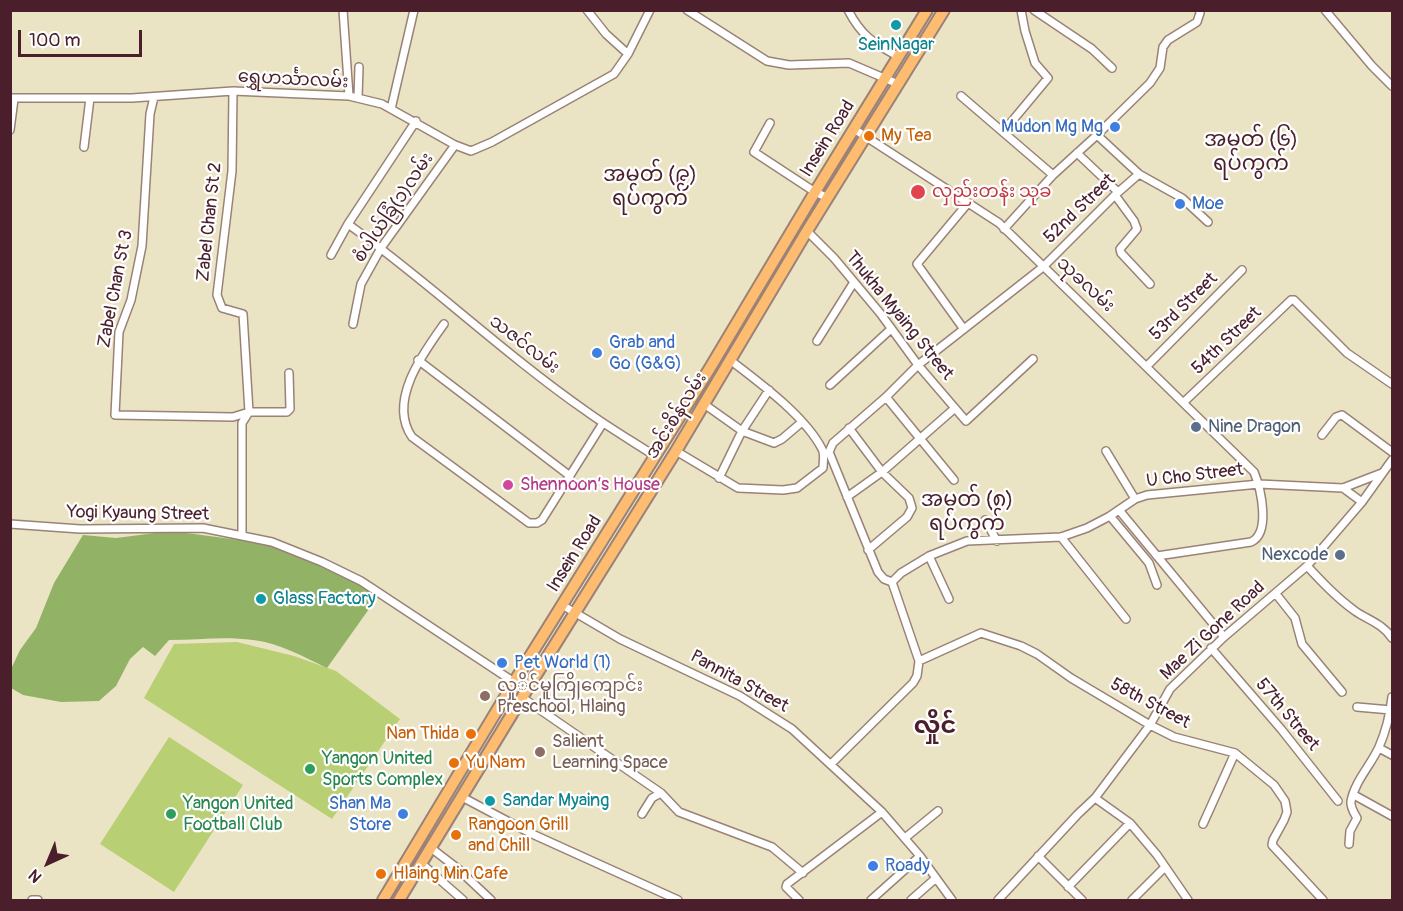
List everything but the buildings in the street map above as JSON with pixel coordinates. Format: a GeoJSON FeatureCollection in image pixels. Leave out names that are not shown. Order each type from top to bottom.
{"type":"FeatureCollection","features":[{"type":"Feature","properties":{"kind":"main road","name":"Insein Road"},"geometry":{"type":"LineString","coordinates":[[383,900],[514,682],[927,10]]}},
{"type":"Feature","properties":{"kind":"main road","name":"အင်းစိန်လမ်း"},"geometry":{"type":"LineString","coordinates":[[403,899],[411,881],[524,694],[676,451],[807,231],[944,10]]}},
{"type":"Feature","properties":{"kind":"main road"},"geometry":{"type":"LineString","coordinates":[[655,456],[666,465]]}},
{"type":"Feature","properties":{"kind":"main road"},"geometry":{"type":"LineString","coordinates":[[607,533],[620,541]]}},
{"type":"Feature","properties":{"kind":"main road"},"geometry":{"type":"LineString","coordinates":[[514,682],[524,694]]}},
{"type":"Feature","properties":{"kind":"main road"},"geometry":{"type":"LineString","coordinates":[[453,784],[464,794]]}},
{"type":"Feature","properties":{"kind":"main road"},"geometry":{"type":"LineString","coordinates":[[417,845],[430,850]]}},
{"type":"Feature","properties":{"kind":"main road"},"geometry":{"type":"LineString","coordinates":[[399,874],[411,881]]}},
{"type":"Feature","properties":{"kind":"street"},"geometry":{"type":"LineString","coordinates":[[343,10],[349,96]]}},
{"type":"Feature","properties":{"kind":"street"},"geometry":{"type":"LineString","coordinates":[[391,109],[414,10]]}},
{"type":"Feature","properties":{"kind":"street"},"geometry":{"type":"LineString","coordinates":[[587,10],[606,34],[628,54]]}},
{"type":"Feature","properties":{"kind":"street","name":"ရွှေဟင်္သာလမ်း"},"geometry":{"type":"LineString","coordinates":[[12,98],[154,97],[233,91],[349,96],[382,104],[455,145],[471,151],[492,142],[614,74],[628,54],[650,10]]}},
{"type":"Feature","properties":{"kind":"street"},"geometry":{"type":"LineString","coordinates":[[687,10],[767,61],[789,65],[849,63],[898,84]]}},
{"type":"Feature","properties":{"kind":"street"},"geometry":{"type":"LineString","coordinates":[[848,10],[857,27],[870,41],[899,57]]}},
{"type":"Feature","properties":{"kind":"street"},"geometry":{"type":"LineString","coordinates":[[1003,132],[1048,78],[1035,63],[1021,10]]}},
{"type":"Feature","properties":{"kind":"street"},"geometry":{"type":"LineString","coordinates":[[1034,10],[1092,49],[1112,68]]}},
{"type":"Feature","properties":{"kind":"street"},"geometry":{"type":"LineString","coordinates":[[1004,228],[1053,175],[1150,82],[1160,68],[1162,47],[1168,39],[1197,22],[1200,13],[1198,10]]}},
{"type":"Feature","properties":{"kind":"street"},"geometry":{"type":"LineString","coordinates":[[1325,10],[1372,66],[1390,82],[1392,73]]}},
{"type":"Feature","properties":{"kind":"street"},"geometry":{"type":"LineString","coordinates":[[358,98],[359,67]]}},
{"type":"Feature","properties":{"kind":"street","name":"Zabel Chan St 2"},"geometry":{"type":"LineString","coordinates":[[233,91],[232,171],[217,295],[222,308],[243,314],[249,412]]}},
{"type":"Feature","properties":{"kind":"street"},"geometry":{"type":"LineString","coordinates":[[961,96],[1053,175]]}},
{"type":"Feature","properties":{"kind":"street","name":"Zabel Chan St 3"},"geometry":{"type":"LineString","coordinates":[[154,97],[150,114],[142,246],[131,300],[119,332],[116,415],[233,417],[249,412]]}},
{"type":"Feature","properties":{"kind":"street"},"geometry":{"type":"LineString","coordinates":[[10,130],[12,98]]}},
{"type":"Feature","properties":{"kind":"street"},"geometry":{"type":"LineString","coordinates":[[84,147],[90,98]]}},
{"type":"Feature","properties":{"kind":"street"},"geometry":{"type":"LineString","coordinates":[[331,255],[348,224],[416,122]]}},
{"type":"Feature","properties":{"kind":"street"},"geometry":{"type":"LineString","coordinates":[[770,123],[754,152],[828,198]]}},
{"type":"Feature","properties":{"kind":"street","name":"သုခလမ်း"},"geometry":{"type":"LineString","coordinates":[[854,129],[1004,228],[1254,472],[1259,484]]}},
{"type":"Feature","properties":{"kind":"street"},"geometry":{"type":"LineString","coordinates":[[1097,135],[1139,174],[1182,198],[1208,222]]}},
{"type":"Feature","properties":{"kind":"street","name":"စံပါယ်ခြံ(၁)လမ်း"},"geometry":{"type":"LineString","coordinates":[[353,324],[361,284],[381,248],[455,145]]}},
{"type":"Feature","properties":{"kind":"street"},"geometry":{"type":"LineString","coordinates":[[1077,153],[1116,194],[1134,221],[1137,229],[1120,249],[1121,253],[1150,284]]}},
{"type":"Feature","properties":{"kind":"street","name":"52nd Street"},"geometry":{"type":"LineString","coordinates":[[847,497],[829,452],[833,443],[886,397],[918,365],[1043,267],[1139,174]]}},
{"type":"Feature","properties":{"kind":"street"},"geometry":{"type":"LineString","coordinates":[[963,328],[917,264],[968,203]]}},
{"type":"Feature","properties":{"kind":"street","name":"သဇင်လမ်း"},"geometry":{"type":"LineString","coordinates":[[348,224],[548,383],[603,423],[655,456]]}},
{"type":"Feature","properties":{"kind":"street","name":"Thukha Myaing Street"},"geometry":{"type":"LineString","coordinates":[[807,231],[834,258],[918,365],[966,421],[1033,359]]}},
{"type":"Feature","properties":{"kind":"street","name":"53rd Street"},"geometry":{"type":"LineString","coordinates":[[1147,366],[1242,270]]}},
{"type":"Feature","properties":{"kind":"street"},"geometry":{"type":"LineString","coordinates":[[817,341],[854,282]]}},
{"type":"Feature","properties":{"kind":"street","name":"54th Street"},"geometry":{"type":"LineString","coordinates":[[1184,402],[1291,300],[1294,300],[1347,353],[1392,384]]}},
{"type":"Feature","properties":{"kind":"street"},"geometry":{"type":"LineString","coordinates":[[444,324],[418,360],[408,385],[405,423],[412,437],[529,523],[542,520],[603,423]]}},
{"type":"Feature","properties":{"kind":"street"},"geometry":{"type":"LineString","coordinates":[[830,385],[891,329]]}},
{"type":"Feature","properties":{"kind":"street"},"geometry":{"type":"LineString","coordinates":[[418,360],[570,476]]}},
{"type":"Feature","properties":{"kind":"street"},"geometry":{"type":"LineString","coordinates":[[676,451],[738,488],[783,490],[797,488],[823,468],[824,451],[802,422],[769,390],[730,360]]}},
{"type":"Feature","properties":{"kind":"street"},"geometry":{"type":"LineString","coordinates":[[242,536],[242,423],[249,412],[287,412],[290,409],[289,373]]}},
{"type":"Feature","properties":{"kind":"street"},"geometry":{"type":"LineString","coordinates":[[719,478],[742,431],[769,390]]}},
{"type":"Feature","properties":{"kind":"street"},"geometry":{"type":"LineString","coordinates":[[886,397],[954,480]]}},
{"type":"Feature","properties":{"kind":"street"},"geometry":{"type":"LineString","coordinates":[[704,404],[742,431],[774,443],[802,422]]}},
{"type":"Feature","properties":{"kind":"street"},"geometry":{"type":"LineString","coordinates":[[831,764],[913,683],[917,676],[919,661],[892,582],[884,579],[878,572],[847,497],[882,472],[955,408]]}},
{"type":"Feature","properties":{"kind":"street"},"geometry":{"type":"LineString","coordinates":[[1322,435],[1336,417],[1342,415],[1392,452]]}},
{"type":"Feature","properties":{"kind":"street"},"geometry":{"type":"LineString","coordinates":[[849,428],[882,472],[909,498],[912,508],[907,517],[868,550]]}},
{"type":"Feature","properties":{"kind":"street"},"geometry":{"type":"LineString","coordinates":[[1106,451],[1135,499]]}},
{"type":"Feature","properties":{"kind":"street","name":"Mae Zi Gone Road"},"geometry":{"type":"LineString","coordinates":[[1000,900],[1038,856],[1095,798],[1150,725],[1170,689],[1211,648],[1307,566],[1362,502],[1392,460]]}},
{"type":"Feature","properties":{"kind":"street","name":"U Cho Street"},"geometry":{"type":"LineString","coordinates":[[892,582],[901,573],[929,556],[967,541],[1061,537],[1087,528],[1135,499],[1147,495],[1259,484],[1343,488],[1382,474]]}},
{"type":"Feature","properties":{"kind":"street"},"geometry":{"type":"LineString","coordinates":[[1157,556],[1251,542],[1256,539],[1262,529],[1259,484]]}},
{"type":"Feature","properties":{"kind":"street"},"geometry":{"type":"LineString","coordinates":[[1343,488],[1362,502]]}},
{"type":"Feature","properties":{"kind":"street"},"geometry":{"type":"LineString","coordinates":[[1119,510],[1224,637]]}},
{"type":"Feature","properties":{"kind":"street"},"geometry":{"type":"LineString","coordinates":[[1110,516],[1149,562],[1157,585]]}},
{"type":"Feature","properties":{"kind":"street"},"geometry":{"type":"LineString","coordinates":[[985,520],[997,541]]}},
{"type":"Feature","properties":{"kind":"street","name":"Yogi Kyaung Street"},"geometry":{"type":"LineString","coordinates":[[10,524],[80,529],[203,528],[272,542],[361,580],[514,682]]}},
{"type":"Feature","properties":{"kind":"street"},"geometry":{"type":"LineString","coordinates":[[1061,537],[1126,619]]}},
{"type":"Feature","properties":{"kind":"street"},"geometry":{"type":"LineString","coordinates":[[929,556],[949,599]]}},
{"type":"Feature","properties":{"kind":"street"},"geometry":{"type":"LineString","coordinates":[[1307,566],[1332,593],[1356,612],[1388,631],[1392,638]]}},
{"type":"Feature","properties":{"kind":"street"},"geometry":{"type":"LineString","coordinates":[[1276,594],[1295,618],[1302,644],[1342,692]]}},
{"type":"Feature","properties":{"kind":"street","name":"Pannita Street"},"geometry":{"type":"LineString","coordinates":[[562,605],[620,639],[740,696],[792,729],[882,812],[905,837],[952,900]]}},
{"type":"Feature","properties":{"kind":"street","name":"58th Street"},"geometry":{"type":"LineString","coordinates":[[919,661],[981,633],[1021,646],[1037,654],[1071,678],[1150,725],[1184,741],[1235,753],[1274,785],[1281,794],[1287,812],[1272,845],[1323,900]]}},
{"type":"Feature","properties":{"kind":"street","name":"57th Street"},"geometry":{"type":"LineString","coordinates":[[1211,648],[1281,729],[1338,801]]}},
{"type":"Feature","properties":{"kind":"street"},"geometry":{"type":"LineString","coordinates":[[524,694],[661,793],[679,812],[772,846],[803,873]]}},
{"type":"Feature","properties":{"kind":"street"},"geometry":{"type":"LineString","coordinates":[[1349,844],[1350,831],[1357,818],[1352,808],[1354,795],[1359,779],[1379,748],[1389,720],[1392,698]]}},
{"type":"Feature","properties":{"kind":"street"},"geometry":{"type":"LineString","coordinates":[[1357,707],[1391,710]]}},
{"type":"Feature","properties":{"kind":"street"},"geometry":{"type":"LineString","coordinates":[[1379,748],[1392,755]]}},
{"type":"Feature","properties":{"kind":"street"},"geometry":{"type":"LineString","coordinates":[[1203,824],[1235,753]]}},
{"type":"Feature","properties":{"kind":"street"},"geometry":{"type":"LineString","coordinates":[[642,814],[652,798],[661,793]]}},
{"type":"Feature","properties":{"kind":"street"},"geometry":{"type":"LineString","coordinates":[[464,794],[530,833],[678,900]]}},
{"type":"Feature","properties":{"kind":"street"},"geometry":{"type":"LineString","coordinates":[[1354,795],[1392,816]]}},
{"type":"Feature","properties":{"kind":"street"},"geometry":{"type":"LineString","coordinates":[[1095,798],[1130,823],[1188,900]]}},
{"type":"Feature","properties":{"kind":"street"},"geometry":{"type":"LineString","coordinates":[[799,900],[786,887],[787,884],[882,812]]}},
{"type":"Feature","properties":{"kind":"street"},"geometry":{"type":"LineString","coordinates":[[905,837],[938,812]]}},
{"type":"Feature","properties":{"kind":"street"},"geometry":{"type":"LineString","coordinates":[[1068,887],[1130,823]]}},
{"type":"Feature","properties":{"kind":"street"},"geometry":{"type":"LineString","coordinates":[[430,850],[457,868],[491,900]]}},
{"type":"Feature","properties":{"kind":"street"},"geometry":{"type":"LineString","coordinates":[[871,900],[920,856]]}},
{"type":"Feature","properties":{"kind":"street"},"geometry":{"type":"LineString","coordinates":[[1038,856],[1082,900]]}},
{"type":"Feature","properties":{"kind":"street"},"geometry":{"type":"LineString","coordinates":[[422,864],[463,900]]}},
{"type":"Feature","properties":{"kind":"street"},"geometry":{"type":"LineString","coordinates":[[1132,900],[1165,867]]}},
{"type":"Feature","properties":{"kind":"street"},"geometry":{"type":"LineString","coordinates":[[911,900],[936,879]]}},
{"type":"Feature","properties":{"kind":"street"},"geometry":{"type":"LineString","coordinates":[[32,900],[38,900]]}},
{"type":"Feature","properties":{"kind":"green space"},"geometry":{"type":"Polygon","coordinates":[[[171,531],[270,544],[329,569],[379,595],[327,668],[291,651],[263,642],[232,638],[169,640],[155,656],[143,647],[130,659],[116,686],[99,701],[61,702],[23,695],[11,688],[11,669],[20,650],[36,628],[54,583],[83,535],[116,538],[171,531]]]}},
{"type":"Feature","properties":{"kind":"green space","name":"Yangon United Sports Complex"},"geometry":{"type":"Polygon","coordinates":[[[237,642],[294,656],[336,671],[400,719],[332,819],[144,698],[174,644],[237,642]]]}},
{"type":"Feature","properties":{"kind":"green space","name":"Yangon United Football Club"},"geometry":{"type":"Polygon","coordinates":[[[169,737],[243,785],[174,892],[100,844],[169,737]]]}},
{"type":"Feature","properties":{"kind":"place","name":"SeinNagar"},"geometry":{"type":"Point","coordinates":[896,25]}},
{"type":"Feature","properties":{"kind":"place","name":"Mudon Mg Mg"},"geometry":{"type":"Point","coordinates":[1115,127]}},
{"type":"Feature","properties":{"kind":"place","name":"My Tea"},"geometry":{"type":"Point","coordinates":[869,136]}},
{"type":"Feature","properties":{"kind":"place","name":"လှည်းတန်း သုခ"},"geometry":{"type":"Point","coordinates":[918,192]}},
{"type":"Feature","properties":{"kind":"place","name":"Moe"},"geometry":{"type":"Point","coordinates":[1180,204]}},
{"type":"Feature","properties":{"kind":"place","name":"Grab and Go (G&G)"},"geometry":{"type":"Point","coordinates":[597,353]}},
{"type":"Feature","properties":{"kind":"place","name":"Nine Dragon"},"geometry":{"type":"Point","coordinates":[1196,427]}},
{"type":"Feature","properties":{"kind":"place","name":"Shennoon’s House"},"geometry":{"type":"Point","coordinates":[508,485]}},
{"type":"Feature","properties":{"kind":"place","name":"Nexcode"},"geometry":{"type":"Point","coordinates":[1340,555]}},
{"type":"Feature","properties":{"kind":"place","name":"Glass Factory"},"geometry":{"type":"Point","coordinates":[261,599]}},
{"type":"Feature","properties":{"kind":"place","name":"Pet World (1)"},"geometry":{"type":"Point","coordinates":[502,663]}},
{"type":"Feature","properties":{"kind":"place","name":"လှုိင်မူကြိုကျောင်း Preschool, Hlaing"},"geometry":{"type":"Point","coordinates":[485,696]}},
{"type":"Feature","properties":{"kind":"place","name":"Nan Thida"},"geometry":{"type":"Point","coordinates":[471,734]}},
{"type":"Feature","properties":{"kind":"place","name":"Salient Learning Space"},"geometry":{"type":"Point","coordinates":[540,752]}},
{"type":"Feature","properties":{"kind":"place","name":"Yu Nam"},"geometry":{"type":"Point","coordinates":[454,763]}},
{"type":"Feature","properties":{"kind":"place","name":"Yangon United Sports Complex"},"geometry":{"type":"Point","coordinates":[310,769]}},
{"type":"Feature","properties":{"kind":"place","name":"Sandar Myaing"},"geometry":{"type":"Point","coordinates":[490,801]}},
{"type":"Feature","properties":{"kind":"place","name":"Yangon United Football Club"},"geometry":{"type":"Point","coordinates":[171,814]}},
{"type":"Feature","properties":{"kind":"place","name":"Shan Ma Store"},"geometry":{"type":"Point","coordinates":[403,814]}},
{"type":"Feature","properties":{"kind":"place","name":"Rangoon Grill and Chill"},"geometry":{"type":"Point","coordinates":[456,835]}},
{"type":"Feature","properties":{"kind":"place","name":"Roady"},"geometry":{"type":"Point","coordinates":[873,866]}},
{"type":"Feature","properties":{"kind":"place","name":"Hlaing Min Cafe"},"geometry":{"type":"Point","coordinates":[381,874]}},
{"type":"Feature","properties":{"kind":"district","name":"အမှတ် (၆) ရပ်ကွက်"},"geometry":{"type":"Point","coordinates":[1251,153]}},
{"type":"Feature","properties":{"kind":"district","name":"အမှတ် (၉) ရပ်ကွက်"},"geometry":{"type":"Point","coordinates":[650,188]}},
{"type":"Feature","properties":{"kind":"district","name":"အမှတ် (၈) ရပ်ကွက်"},"geometry":{"type":"Point","coordinates":[967,513]}},
{"type":"Feature","properties":{"kind":"district","name":"လှိုင်"},"geometry":{"type":"Point","coordinates":[935,727]}}]}
